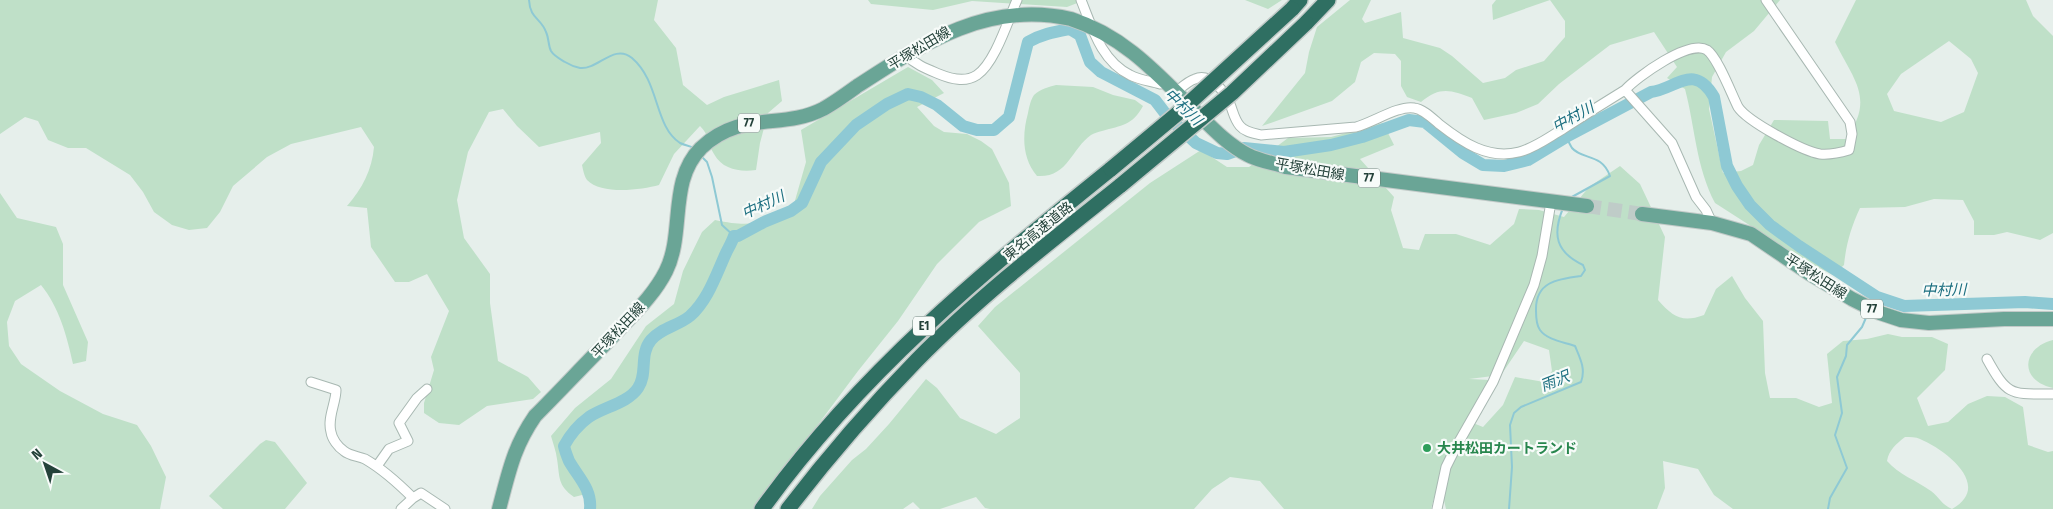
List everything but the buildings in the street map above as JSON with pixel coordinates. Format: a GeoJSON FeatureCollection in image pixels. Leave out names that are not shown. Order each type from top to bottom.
{"type":"FeatureCollection","features":[{"type":"Feature","properties":{"kind":"highway","name":"東名高速道路"},"geometry":{"type":"LineString","coordinates":[[788,509],[856,426],[923,354],[1018,268],[1232,93],[1328,0]]}},
{"type":"Feature","properties":{"kind":"highway","name":"東名高速道路"},"geometry":{"type":"LineString","coordinates":[[762,509],[833,420],[888,360],[974,281],[1190,103],[1297,3]]}},
{"type":"Feature","properties":{"kind":"main road","name":"平塚松田線"},"geometry":{"type":"LineString","coordinates":[[499,509],[514,454],[521,436],[536,416],[644,302],[666,270],[674,239],[682,183],[690,165],[702,148],[724,131],[747,124],[795,118],[821,110],[935,36],[968,21],[1014,6],[1067,18],[1107,33],[1123,44],[1164,80],[1222,137],[1248,155],[1286,167],[1587,206]]}},
{"type":"Feature","properties":{"kind":"main road","name":"平塚松田線"},"geometry":{"type":"LineString","coordinates":[[1642,214],[1712,223],[1752,234],[1810,274],[1852,299],[1880,313],[1901,320],[1928,323],[2004,319],[2053,319]]}},
{"type":"Feature","properties":{"kind":"street"},"geometry":{"type":"LineString","coordinates":[[1081,0],[1102,49],[1114,64],[1130,75],[1160,84],[1164,80]]}},
{"type":"Feature","properties":{"kind":"street"},"geometry":{"type":"LineString","coordinates":[[1176,92],[1196,78],[1205,78],[1221,88],[1241,127],[1249,133],[1261,135],[1356,128],[1370,124],[1397,110],[1413,108],[1429,115],[1459,140],[1474,148],[1493,153],[1518,152],[1540,143],[1627,93],[1632,82],[1660,63],[1686,50],[1696,48],[1706,50],[1714,59],[1740,109],[1752,121],[1818,154],[1834,155],[1849,150],[1852,134],[1850,122],[1766,0]]}},
{"type":"Feature","properties":{"kind":"street"},"geometry":{"type":"LineString","coordinates":[[906,55],[915,64],[951,79],[964,80],[977,75],[990,60],[1014,6]]}},
{"type":"Feature","properties":{"kind":"street"},"geometry":{"type":"LineString","coordinates":[[1627,93],[1672,143],[1696,197],[1706,210],[1712,223]]}},
{"type":"Feature","properties":{"kind":"street"},"geometry":{"type":"LineString","coordinates":[[1436,509],[1446,467],[1493,382],[1534,285],[1542,256],[1550,202]]}},
{"type":"Feature","properties":{"kind":"street"},"geometry":{"type":"LineString","coordinates":[[1987,359],[1998,380],[2010,391],[2018,394],[2053,394]]}},
{"type":"Feature","properties":{"kind":"street"},"geometry":{"type":"LineString","coordinates":[[311,382],[336,390],[330,423],[331,432],[339,446],[349,454],[360,456],[377,466],[393,478],[413,498]]}},
{"type":"Feature","properties":{"kind":"street"},"geometry":{"type":"LineString","coordinates":[[377,466],[389,449],[408,441],[399,423],[417,398],[427,389]]}},
{"type":"Feature","properties":{"kind":"street"},"geometry":{"type":"LineString","coordinates":[[401,509],[413,498],[421,494],[444,509]]}},
{"type":"Feature","properties":{"kind":"green space"},"geometry":{"type":"Polygon","coordinates":[[[0,0],[658,0],[654,20],[676,48],[683,85],[707,105],[724,97],[779,80],[782,101],[768,113],[760,143],[756,170],[732,169],[722,164],[714,154],[705,132],[700,126],[674,154],[659,185],[622,190],[593,185],[585,177],[582,165],[601,143],[600,132],[539,147],[517,126],[503,109],[489,112],[468,152],[457,200],[464,238],[490,274],[490,303],[498,361],[528,377],[541,392],[533,399],[487,406],[459,425],[439,423],[424,413],[424,403],[434,370],[431,357],[449,311],[427,274],[409,282],[395,282],[371,247],[367,208],[347,206],[365,179],[373,155],[374,147],[361,127],[291,144],[267,157],[233,186],[220,212],[207,228],[189,230],[172,225],[154,212],[143,192],[130,175],[86,148],[68,148],[48,140],[38,121],[25,117],[0,134],[0,0]]]}},
{"type":"Feature","properties":{"kind":"green space"},"geometry":{"type":"Polygon","coordinates":[[[868,0],[1085,0],[1067,7],[972,1],[933,10],[871,4],[868,0]]]}},
{"type":"Feature","properties":{"kind":"green space"},"geometry":{"type":"Polygon","coordinates":[[[1245,0],[1282,0],[1268,9],[1245,0]]]}},
{"type":"Feature","properties":{"kind":"green space"},"geometry":{"type":"Polygon","coordinates":[[[1350,0],[1371,0],[1362,19],[1365,23],[1401,12],[1403,38],[1440,48],[1483,83],[1505,78],[1516,70],[1544,61],[1565,37],[1565,21],[1550,0],[1780,0],[1754,31],[1726,52],[1712,77],[1709,109],[1723,173],[1741,171],[1753,165],[1759,145],[1774,120],[1828,121],[1830,139],[1846,139],[1855,125],[1859,112],[1859,90],[1835,42],[1856,0],[2026,0],[2033,16],[2053,36],[2053,233],[2040,240],[2007,232],[1994,235],[1974,235],[1974,221],[1963,200],[1934,199],[1905,207],[1860,208],[1849,236],[1844,265],[1833,275],[1807,262],[1715,203],[1700,161],[1685,89],[1667,78],[1677,67],[1654,32],[1610,45],[1559,84],[1538,104],[1516,113],[1484,120],[1472,98],[1446,91],[1434,94],[1421,102],[1407,97],[1401,86],[1401,61],[1395,54],[1374,53],[1361,62],[1355,82],[1332,101],[1262,126],[1305,73],[1317,27],[1350,0]],[[1949,41],[1901,74],[1887,94],[1894,111],[1941,122],[1964,112],[1978,73],[1971,59],[1949,41]]]}},
{"type":"Feature","properties":{"kind":"green space"},"geometry":{"type":"Polygon","coordinates":[[[1496,0],[1550,0],[1493,20],[1492,5],[1496,0]]]}},
{"type":"Feature","properties":{"kind":"green space"},"geometry":{"type":"Polygon","coordinates":[[[908,67],[932,80],[944,93],[917,107],[934,126],[944,132],[967,134],[992,149],[1009,183],[1011,206],[979,222],[937,264],[898,321],[858,371],[755,509],[591,509],[592,507],[586,494],[574,497],[565,489],[560,480],[551,436],[575,408],[611,379],[646,326],[674,304],[683,271],[702,232],[715,220],[748,224],[765,220],[794,204],[806,162],[801,130],[908,67]]]}},
{"type":"Feature","properties":{"kind":"green space"},"geometry":{"type":"Polygon","coordinates":[[[1056,85],[1093,87],[1113,95],[1135,100],[1143,106],[1135,118],[1126,124],[1091,135],[1068,162],[1056,172],[1037,176],[1028,162],[1026,154],[1024,138],[1026,121],[1034,95],[1056,85]]]}},
{"type":"Feature","properties":{"kind":"green space"},"geometry":{"type":"Polygon","coordinates":[[[1383,123],[1394,145],[1360,159],[1394,197],[1391,210],[1403,248],[1419,250],[1425,234],[1456,234],[1490,245],[1514,224],[1519,209],[1539,210],[1564,217],[1589,187],[1620,166],[1640,184],[1665,237],[1658,300],[1668,311],[1678,317],[1690,318],[1704,315],[1716,289],[1732,276],[1745,298],[1763,321],[1765,373],[1770,398],[1796,398],[1819,407],[1832,403],[1827,354],[1843,341],[1867,339],[1888,334],[1902,337],[1932,337],[1948,344],[1945,370],[1917,398],[1928,426],[1948,422],[1968,404],[1987,396],[2005,397],[2023,407],[2028,445],[2048,452],[2053,451],[2053,509],[1952,509],[1733,509],[1714,495],[1698,469],[1663,461],[1665,488],[1657,509],[1446,509],[1439,479],[1431,509],[1284,509],[1260,481],[1230,477],[1212,489],[1194,509],[990,509],[985,508],[976,497],[940,509],[920,509],[913,502],[903,509],[812,509],[820,496],[852,460],[866,449],[889,424],[926,379],[937,388],[960,418],[996,434],[1020,418],[1020,373],[978,326],[995,307],[1150,183],[1201,150],[1227,167],[1249,167],[1288,138],[1331,137],[1383,123]],[[1524,341],[1501,375],[1469,379],[1490,380],[1468,421],[1483,427],[1503,405],[1515,377],[1544,382],[1552,371],[1549,350],[1524,341]],[[1905,437],[1893,447],[1887,461],[1902,474],[1931,491],[1952,509],[1963,500],[1968,490],[1967,480],[1961,470],[1942,451],[1931,444],[1917,438],[1905,437]]]}},
{"type":"Feature","properties":{"kind":"green space"},"geometry":{"type":"Polygon","coordinates":[[[0,193],[17,218],[56,227],[63,244],[63,285],[88,342],[86,361],[73,364],[62,322],[53,303],[41,285],[15,301],[7,322],[9,346],[21,364],[60,391],[103,414],[137,425],[151,446],[166,477],[160,509],[0,509],[0,193]]]}},
{"type":"Feature","properties":{"kind":"green space"},"geometry":{"type":"Polygon","coordinates":[[[2053,340],[2053,388],[2034,379],[2028,364],[2035,350],[2042,344],[2053,340]]]}},
{"type":"Feature","properties":{"kind":"green space"},"geometry":{"type":"Polygon","coordinates":[[[266,440],[275,442],[307,483],[285,509],[223,509],[209,496],[266,440]]]}},
{"type":"Feature","properties":{"kind":"waterway"},"geometry":{"type":"LineString","coordinates":[[529,0],[531,11],[544,27],[551,51],[555,56],[567,63],[580,68],[587,68],[612,55],[625,54],[632,58],[648,79],[665,126],[680,143],[694,148]]}},
{"type":"Feature","properties":{"kind":"waterway","name":"中村川"},"geometry":{"type":"LineString","coordinates":[[590,509],[587,489],[569,461],[564,446],[585,420],[634,393],[643,377],[647,346],[655,336],[690,316],[696,310],[711,287],[734,236],[738,236],[764,222],[791,211],[802,203],[821,162],[856,125],[887,104],[908,94],[921,97],[937,105],[963,126],[977,130],[994,130],[1009,117],[1028,42],[1043,35],[1070,29],[1080,35],[1090,62],[1101,72],[1155,100],[1168,117],[1196,143],[1217,153],[1227,154],[1244,148],[1284,152],[1331,145],[1362,137],[1409,120],[1425,122],[1463,153],[1483,165],[1504,166],[1528,160],[1566,137],[1651,92],[1692,79],[1699,81],[1707,87],[1714,97],[1727,166],[1737,186],[1750,205],[1770,225],[1877,297],[1904,306],[2025,302],[2053,304]]}},
{"type":"Feature","properties":{"kind":"waterway","name":"雨沢"},"geometry":{"type":"LineString","coordinates":[[1566,137],[1576,152],[1597,160],[1610,176],[1570,198]]}},
{"type":"Feature","properties":{"kind":"waterway"},"geometry":{"type":"LineString","coordinates":[[701,156],[707,162],[712,177],[722,225],[734,236]]}},
{"type":"Feature","properties":{"kind":"waterway","name":"雨沢"},"geometry":{"type":"LineString","coordinates":[[1509,509],[1512,467],[1510,425],[1514,413],[1521,407],[1581,382],[1583,373],[1582,364],[1575,346],[1547,336],[1539,328],[1536,318],[1537,301],[1543,288],[1556,281],[1581,276],[1585,270],[1583,265],[1567,254],[1559,242],[1557,234],[1563,208]]}},
{"type":"Feature","properties":{"kind":"waterway"},"geometry":{"type":"LineString","coordinates":[[1873,304],[1877,297]]}},
{"type":"Feature","properties":{"kind":"waterway"},"geometry":{"type":"LineString","coordinates":[[1828,509],[1830,498],[1847,468],[1835,435],[1842,413],[1837,377],[1846,356],[1847,345],[1862,327],[1868,313]]}},
{"type":"Feature","properties":{"kind":"tunnel"},"geometry":{"type":"LineString","coordinates":[[1587,206],[1642,214]]}},
{"type":"Feature","properties":{"kind":"place","name":"大井松田カートランド"},"geometry":{"type":"Point","coordinates":[1427,448]}}]}
